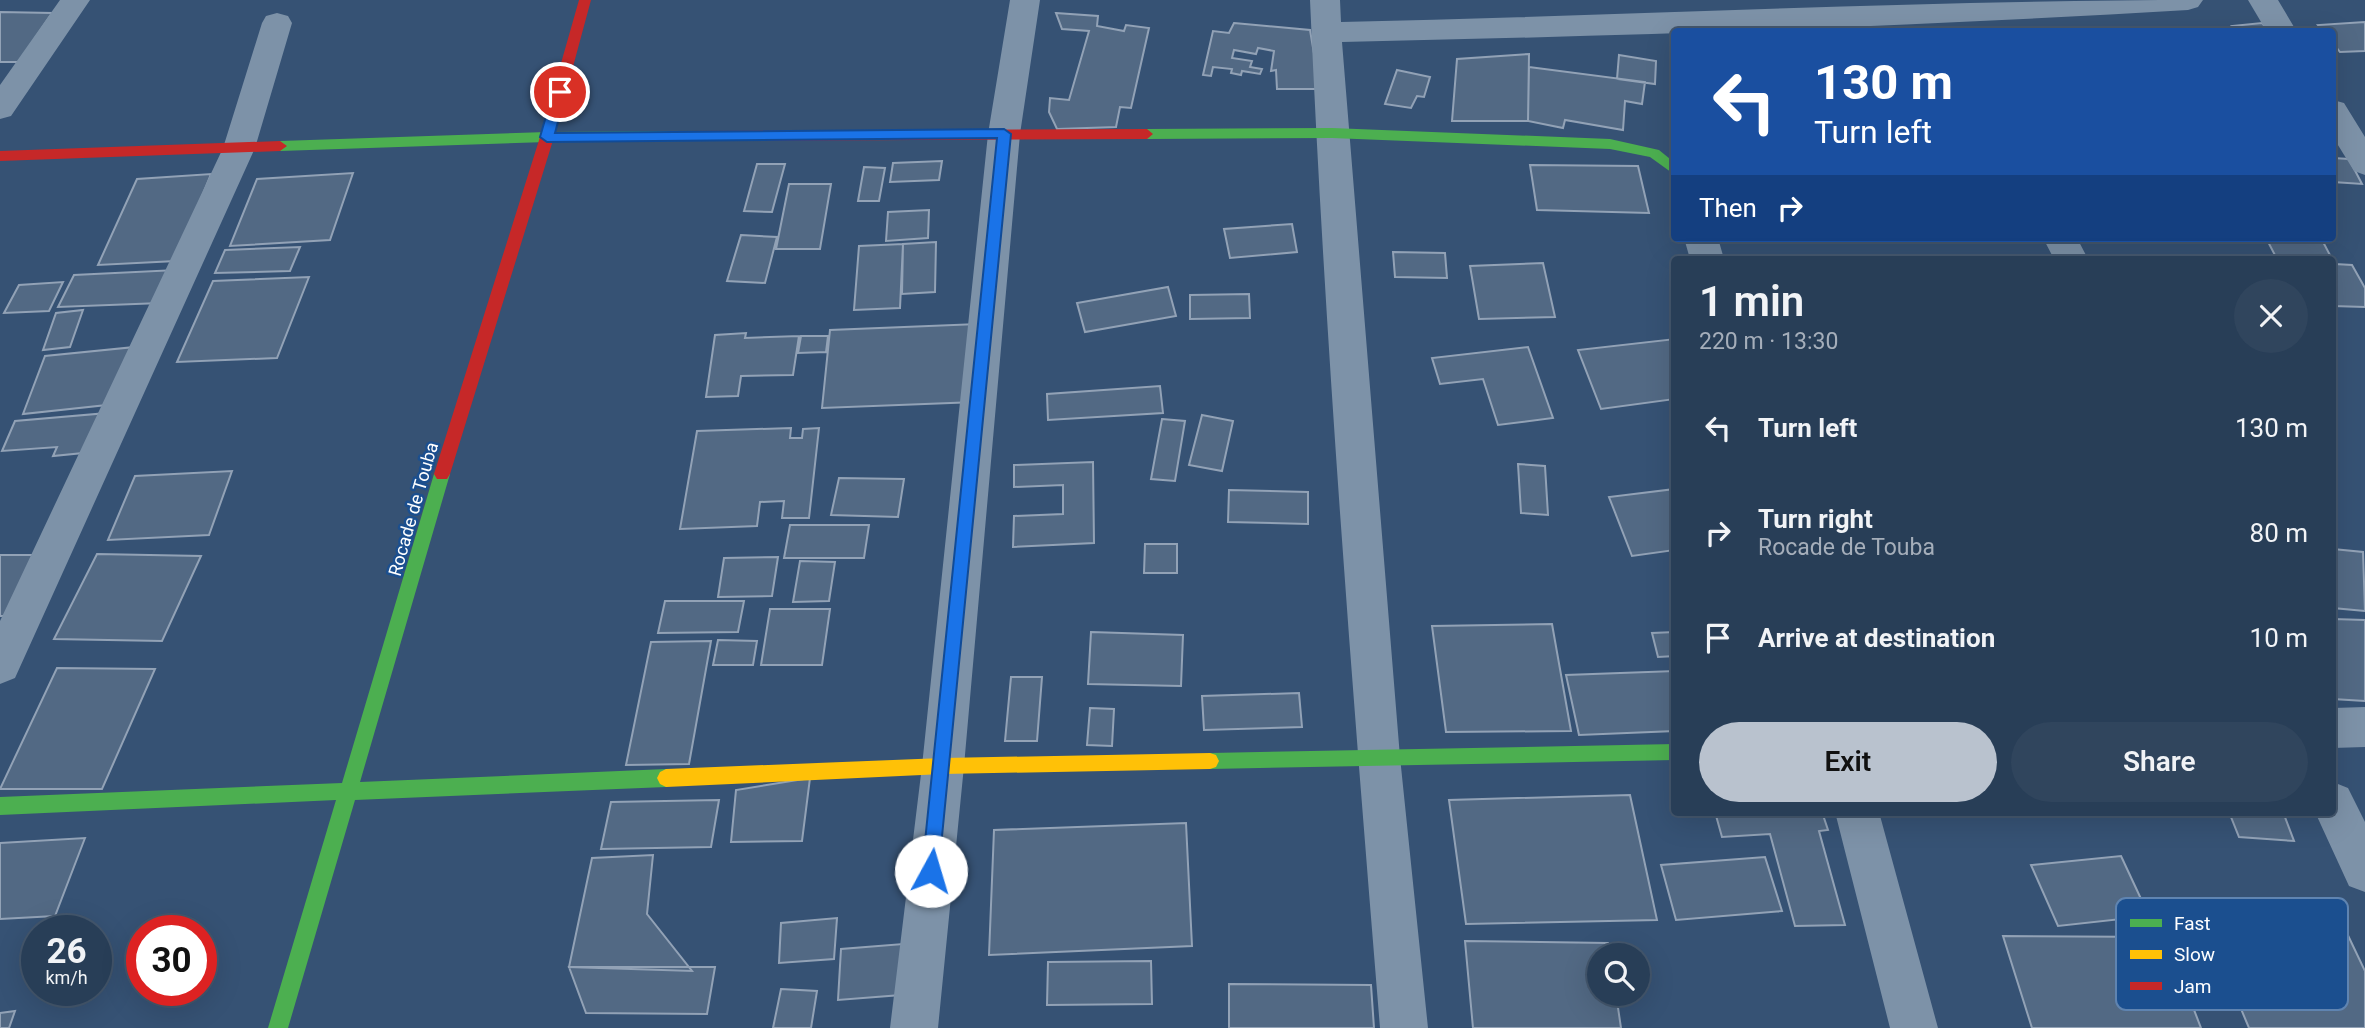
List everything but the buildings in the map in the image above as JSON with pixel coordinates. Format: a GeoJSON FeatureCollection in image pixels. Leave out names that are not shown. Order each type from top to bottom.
{"type":"FeatureCollection","features":[{"type":"Feature","properties":{"kind":"street"},"geometry":{"type":"LineString","coordinates":[[0,108],[75,0]]}},
{"type":"Feature","properties":{"kind":"street","name":"Rocade de Touba"},"geometry":{"type":"LineString","coordinates":[[278,1028],[350,793],[461,410],[547,137],[585,0]]}},
{"type":"Feature","properties":{"kind":"street"},"geometry":{"type":"LineString","coordinates":[[914,1028],[943,766],[1004,134],[1025,0]]}},
{"type":"Feature","properties":{"kind":"street"},"geometry":{"type":"LineString","coordinates":[[1325,0],[1332,133],[1379,757],[1404,1028]]}},
{"type":"Feature","properties":{"kind":"street"},"geometry":{"type":"LineString","coordinates":[[1328,33],[1651,13],[1957,23],[2188,0]]}},
{"type":"Feature","properties":{"kind":"street"},"geometry":{"type":"LineString","coordinates":[[2263,0],[2280,28]]}},
{"type":"Feature","properties":{"kind":"street"},"geometry":{"type":"LineString","coordinates":[[0,665],[239,148],[276,23]]}},
{"type":"Feature","properties":{"kind":"street"},"geometry":{"type":"LineString","coordinates":[[2336,116],[2365,163]]}},
{"type":"Feature","properties":{"kind":"street"},"geometry":{"type":"LineString","coordinates":[[0,156],[547,137],[1332,133],[1610,144],[1641,148],[1666,159],[1671,165]]}},
{"type":"Feature","properties":{"kind":"street"},"geometry":{"type":"LineString","coordinates":[[2336,728],[2365,727]]}},
{"type":"Feature","properties":{"kind":"street"},"geometry":{"type":"LineString","coordinates":[[0,806],[943,766],[1671,752]]}},
{"type":"Feature","properties":{"kind":"street"},"geometry":{"type":"LineString","coordinates":[[2336,809],[2365,870]]}},
{"type":"Feature","properties":{"kind":"street"},"geometry":{"type":"LineString","coordinates":[[1858,816],[1914,1028]]}},
{"type":"Feature","properties":{"kind":"traffic: fast"},"geometry":{"type":"LineString","coordinates":[[1147,134],[1332,133],[1610,144],[1654,153],[1671,167]]}},
{"type":"Feature","properties":{"kind":"traffic: fast"},"geometry":{"type":"LineString","coordinates":[[280,146],[547,137],[685,136]]}},
{"type":"Feature","properties":{"kind":"traffic: fast"},"geometry":{"type":"LineString","coordinates":[[278,1028],[442,474]]}},
{"type":"Feature","properties":{"kind":"traffic: fast"},"geometry":{"type":"LineString","coordinates":[[1210,761],[1671,752]]}},
{"type":"Feature","properties":{"kind":"traffic: fast"},"geometry":{"type":"LineString","coordinates":[[0,806],[666,778]]}},
{"type":"Feature","properties":{"kind":"traffic: slow"},"geometry":{"type":"LineString","coordinates":[[666,778],[943,766],[1210,761]]}},
{"type":"Feature","properties":{"kind":"traffic: jam"},"geometry":{"type":"LineString","coordinates":[[442,474],[547,137],[585,0]]}},
{"type":"Feature","properties":{"kind":"traffic: jam"},"geometry":{"type":"LineString","coordinates":[[685,136],[1147,134]]}},
{"type":"Feature","properties":{"kind":"traffic: jam"},"geometry":{"type":"LineString","coordinates":[[0,156],[280,146]]}},
{"type":"Feature","properties":{"kind":"route"},"geometry":{"type":"LineString","coordinates":[[560,92],[547,137],[1004,134],[931,871]]}}]}
